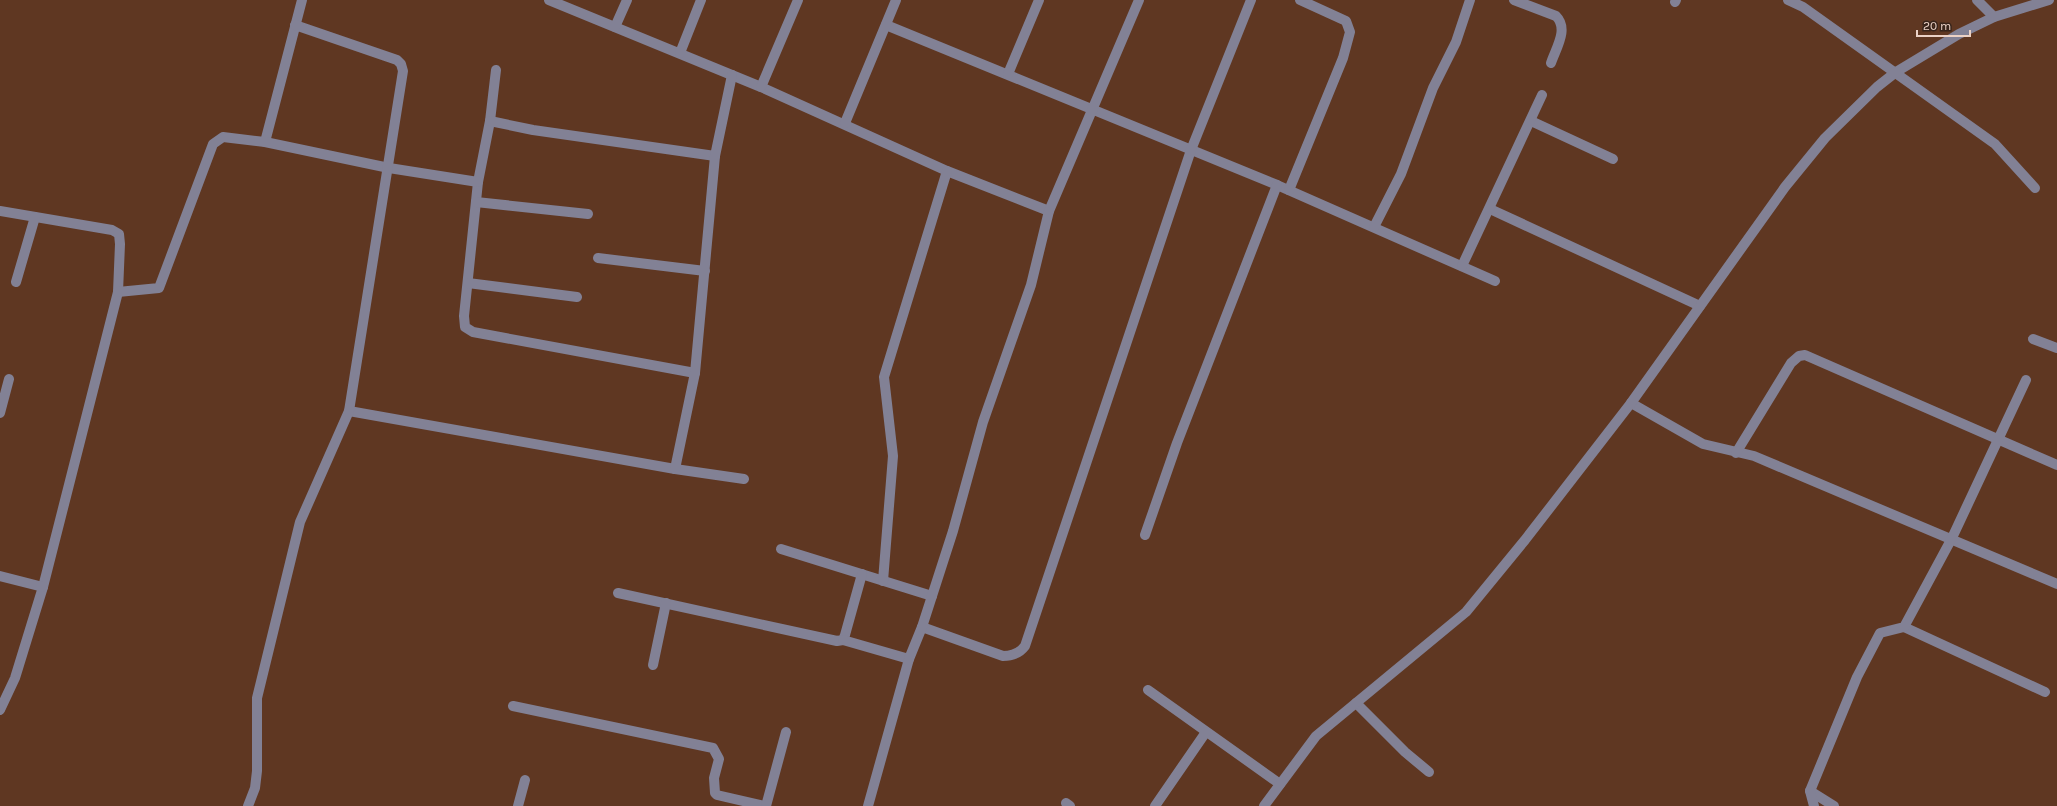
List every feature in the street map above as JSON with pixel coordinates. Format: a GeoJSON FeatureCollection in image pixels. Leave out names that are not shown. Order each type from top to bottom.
{"type":"FeatureCollection","features":[{"type":"Feature","properties":{"kind":"street"},"geometry":{"type":"LineString","coordinates":[[265,142],[302,0]]}},
{"type":"Feature","properties":{"kind":"street"},"geometry":{"type":"LineString","coordinates":[[615,27],[626,0]]}},
{"type":"Feature","properties":{"kind":"street"},"geometry":{"type":"LineString","coordinates":[[680,53],[701,0]]}},
{"type":"Feature","properties":{"kind":"street"},"geometry":{"type":"LineString","coordinates":[[761,87],[798,0]]}},
{"type":"Feature","properties":{"kind":"street"},"geometry":{"type":"LineString","coordinates":[[845,123],[896,0]]}},
{"type":"Feature","properties":{"kind":"street"},"geometry":{"type":"LineString","coordinates":[[1008,74],[1039,0]]}},
{"type":"Feature","properties":{"kind":"street"},"geometry":{"type":"LineString","coordinates":[[868,806],[909,659],[922,627],[953,531],[983,422],[1031,284],[1049,211],[1138,0]]}},
{"type":"Feature","properties":{"kind":"street"},"geometry":{"type":"LineString","coordinates":[[922,627],[1002,656],[1015,655],[1021,652],[1025,646],[1190,150],[1251,0]]}},
{"type":"Feature","properties":{"kind":"street"},"geometry":{"type":"LineString","coordinates":[[1289,190],[1343,58],[1350,32],[1346,21],[1300,0]]}},
{"type":"Feature","properties":{"kind":"street"},"geometry":{"type":"LineString","coordinates":[[1374,227],[1401,174],[1433,88],[1456,42],[1470,0]]}},
{"type":"Feature","properties":{"kind":"street"},"geometry":{"type":"LineString","coordinates":[[1514,0],[1556,16],[1560,20],[1562,32],[1550,63]]}},
{"type":"Feature","properties":{"kind":"street"},"geometry":{"type":"LineString","coordinates":[[1788,0],[1803,7],[1995,144],[2035,188]]}},
{"type":"Feature","properties":{"kind":"street"},"geometry":{"type":"LineString","coordinates":[[1977,0],[1994,17]]}},
{"type":"Feature","properties":{"kind":"street"},"geometry":{"type":"LineString","coordinates":[[1264,806],[1316,736],[1466,612],[1525,540],[1631,403],[1785,187],[1825,138],[1877,87],[1896,72],[1959,34],[1994,17],[2049,0]]}},
{"type":"Feature","properties":{"kind":"street"},"geometry":{"type":"LineString","coordinates":[[552,1],[845,123],[947,171],[1049,211]]}},
{"type":"Feature","properties":{"kind":"street"},"geometry":{"type":"LineString","coordinates":[[248,806],[255,788],[257,771],[257,698],[300,522],[349,411],[389,168],[403,71],[401,64],[397,60],[296,25]]}},
{"type":"Feature","properties":{"kind":"street"},"geometry":{"type":"LineString","coordinates":[[886,25],[1289,190],[1495,281]]}},
{"type":"Feature","properties":{"kind":"street"},"geometry":{"type":"LineString","coordinates":[[496,70],[490,121],[478,182],[464,322],[468,330],[695,373]]}},
{"type":"Feature","properties":{"kind":"street"},"geometry":{"type":"LineString","coordinates":[[675,469],[695,373],[715,156],[732,75]]}},
{"type":"Feature","properties":{"kind":"street"},"geometry":{"type":"LineString","coordinates":[[1462,266],[1531,121],[1542,94]]}},
{"type":"Feature","properties":{"kind":"street"},"geometry":{"type":"LineString","coordinates":[[490,121],[533,130],[715,156]]}},
{"type":"Feature","properties":{"kind":"street"},"geometry":{"type":"LineString","coordinates":[[1531,121],[1613,159]]}},
{"type":"Feature","properties":{"kind":"street"},"geometry":{"type":"LineString","coordinates":[[118,292],[159,288],[216,141],[227,137],[265,142],[389,168],[478,182]]}},
{"type":"Feature","properties":{"kind":"street"},"geometry":{"type":"LineString","coordinates":[[883,581],[894,456],[884,377],[947,171]]}},
{"type":"Feature","properties":{"kind":"street"},"geometry":{"type":"LineString","coordinates":[[1145,535],[1178,443],[1277,185]]}},
{"type":"Feature","properties":{"kind":"street"},"geometry":{"type":"LineString","coordinates":[[476,202],[588,214]]}},
{"type":"Feature","properties":{"kind":"street"},"geometry":{"type":"LineString","coordinates":[[1490,209],[1700,306]]}},
{"type":"Feature","properties":{"kind":"street"},"geometry":{"type":"LineString","coordinates":[[0,211],[112,230],[119,234],[120,244],[118,292],[43,587],[15,678],[0,710]]}},
{"type":"Feature","properties":{"kind":"street"},"geometry":{"type":"LineString","coordinates":[[16,282],[35,217]]}},
{"type":"Feature","properties":{"kind":"street"},"geometry":{"type":"LineString","coordinates":[[598,258],[705,271]]}},
{"type":"Feature","properties":{"kind":"street"},"geometry":{"type":"LineString","coordinates":[[468,282],[577,297]]}},
{"type":"Feature","properties":{"kind":"street"},"geometry":{"type":"LineString","coordinates":[[2032,339],[2057,348]]}},
{"type":"Feature","properties":{"kind":"street"},"geometry":{"type":"LineString","coordinates":[[1736,453],[1791,363],[1799,356],[1805,355],[2057,465]]}},
{"type":"Feature","properties":{"kind":"street"},"geometry":{"type":"LineString","coordinates":[[0,413],[8,379]]}},
{"type":"Feature","properties":{"kind":"street"},"geometry":{"type":"LineString","coordinates":[[1904,627],[1952,538],[1997,438],[2026,380]]}},
{"type":"Feature","properties":{"kind":"street"},"geometry":{"type":"LineString","coordinates":[[1631,403],[1702,444],[1754,456],[1952,538],[2057,584]]}},
{"type":"Feature","properties":{"kind":"street"},"geometry":{"type":"LineString","coordinates":[[349,411],[675,469],[744,479]]}},
{"type":"Feature","properties":{"kind":"street"},"geometry":{"type":"LineString","coordinates":[[781,549],[932,596]]}},
{"type":"Feature","properties":{"kind":"street"},"geometry":{"type":"LineString","coordinates":[[843,640],[862,574]]}},
{"type":"Feature","properties":{"kind":"street"},"geometry":{"type":"LineString","coordinates":[[0,576],[43,587]]}},
{"type":"Feature","properties":{"kind":"street"},"geometry":{"type":"LineString","coordinates":[[618,593],[837,641],[843,640],[909,659]]}},
{"type":"Feature","properties":{"kind":"street"},"geometry":{"type":"LineString","coordinates":[[653,665],[666,603]]}},
{"type":"Feature","properties":{"kind":"street"},"geometry":{"type":"LineString","coordinates":[[1814,806],[1810,792],[1857,677],[1880,633],[1904,627],[2045,692]]}},
{"type":"Feature","properties":{"kind":"street"},"geometry":{"type":"LineString","coordinates":[[1148,690],[1280,784]]}},
{"type":"Feature","properties":{"kind":"street"},"geometry":{"type":"LineString","coordinates":[[1356,703],[1405,752],[1429,772]]}},
{"type":"Feature","properties":{"kind":"street"},"geometry":{"type":"LineString","coordinates":[[513,706],[713,748],[719,758],[714,778],[715,793],[717,795],[766,806],[786,732]]}},
{"type":"Feature","properties":{"kind":"street"},"geometry":{"type":"LineString","coordinates":[[1155,806],[1206,732]]}},
{"type":"Feature","properties":{"kind":"street"},"geometry":{"type":"LineString","coordinates":[[518,806],[526,780]]}},
{"type":"Feature","properties":{"kind":"street"},"geometry":{"type":"LineString","coordinates":[[1810,792],[1834,806]]}}]}
